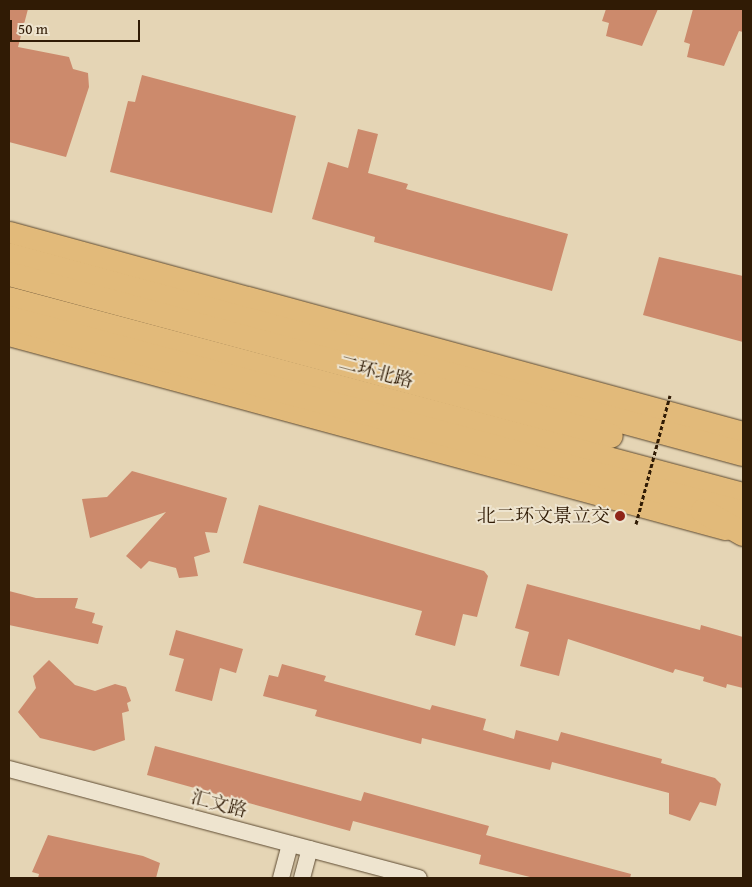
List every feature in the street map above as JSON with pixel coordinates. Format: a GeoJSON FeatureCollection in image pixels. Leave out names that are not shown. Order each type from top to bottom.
{"type":"FeatureCollection","features":[{"type":"Feature","properties":{"kind":"highway","name":"二环北路"},"geometry":{"type":"LineString","coordinates":[[14,263],[89,295],[743,471]]}},
{"type":"Feature","properties":{"kind":"highway"},"geometry":{"type":"LineString","coordinates":[[14,263],[743,454]]}},
{"type":"Feature","properties":{"kind":"highway","name":"二环北路"},"geometry":{"type":"LineString","coordinates":[[9,299],[743,495]]}},
{"type":"Feature","properties":{"kind":"highway"},"geometry":{"type":"LineString","coordinates":[[9,318],[743,513]]}},
{"type":"Feature","properties":{"kind":"highway"},"geometry":{"type":"LineString","coordinates":[[198,350],[296,394]]}},
{"type":"Feature","properties":{"kind":"highway"},"geometry":{"type":"LineString","coordinates":[[684,438],[743,442]]}},
{"type":"Feature","properties":{"kind":"highway"},"geometry":{"type":"LineString","coordinates":[[676,495],[743,534]]}},
{"type":"Feature","properties":{"kind":"main road"},"geometry":{"type":"LineString","coordinates":[[9,232],[743,432]]}},
{"type":"Feature","properties":{"kind":"main road"},"geometry":{"type":"LineString","coordinates":[[9,335],[743,534]]}},
{"type":"Feature","properties":{"kind":"street","name":"汇文路"},"geometry":{"type":"LineString","coordinates":[[9,769],[419,878]]}},
{"type":"Feature","properties":{"kind":"street"},"geometry":{"type":"LineString","coordinates":[[281,878],[290,844]]}},
{"type":"Feature","properties":{"kind":"street"},"geometry":{"type":"LineString","coordinates":[[302,878],[310,849]]}},
{"type":"Feature","properties":{"kind":"path"},"geometry":{"type":"LineString","coordinates":[[636,524],[670,395]]}},
{"type":"Feature","properties":{"kind":"building"},"geometry":{"type":"Polygon","coordinates":[[[9,9],[28,9],[18,47],[69,57],[73,69],[88,73],[89,87],[66,157],[9,142],[9,9]]]}},
{"type":"Feature","properties":{"kind":"building"},"geometry":{"type":"Polygon","coordinates":[[[606,9],[658,9],[642,46],[606,36],[609,23],[602,21],[606,9]]]}},
{"type":"Feature","properties":{"kind":"building"},"geometry":{"type":"Polygon","coordinates":[[[693,9],[743,9],[743,32],[739,31],[724,66],[687,57],[690,44],[684,42],[693,9]]]}},
{"type":"Feature","properties":{"kind":"building"},"geometry":{"type":"Polygon","coordinates":[[[142,75],[296,116],[272,213],[110,172],[128,101],[135,102],[142,75]]]}},
{"type":"Feature","properties":{"kind":"building"},"geometry":{"type":"Polygon","coordinates":[[[358,129],[378,134],[368,173],[408,184],[406,189],[568,234],[552,291],[374,242],[375,237],[312,219],[328,162],[348,168],[358,129]]]}},
{"type":"Feature","properties":{"kind":"building"},"geometry":{"type":"Polygon","coordinates":[[[659,257],[743,276],[743,342],[643,315],[659,257]]]}},
{"type":"Feature","properties":{"kind":"building"},"geometry":{"type":"Polygon","coordinates":[[[132,471],[227,498],[217,533],[205,532],[210,552],[194,557],[198,576],[179,578],[176,568],[149,561],[141,569],[126,556],[166,512],[90,538],[82,499],[107,497],[132,471]]]}},
{"type":"Feature","properties":{"kind":"building"},"geometry":{"type":"Polygon","coordinates":[[[259,505],[484,571],[488,576],[477,617],[463,614],[455,646],[415,635],[422,611],[243,563],[259,505]]]}},
{"type":"Feature","properties":{"kind":"building"},"geometry":{"type":"Polygon","coordinates":[[[527,584],[700,630],[701,625],[743,637],[743,688],[727,684],[726,688],[703,681],[704,677],[675,669],[673,673],[568,639],[559,676],[520,666],[529,632],[515,628],[527,584]]]}},
{"type":"Feature","properties":{"kind":"building"},"geometry":{"type":"Polygon","coordinates":[[[9,591],[36,598],[78,598],[75,608],[95,613],[92,623],[103,626],[98,644],[9,625],[9,591]]]}},
{"type":"Feature","properties":{"kind":"building"},"geometry":{"type":"Polygon","coordinates":[[[176,630],[243,649],[236,673],[220,668],[212,701],[175,691],[184,659],[169,655],[176,630]]]}},
{"type":"Feature","properties":{"kind":"building"},"geometry":{"type":"Polygon","coordinates":[[[49,660],[75,685],[95,691],[115,684],[126,687],[131,701],[127,703],[129,711],[122,713],[125,740],[94,751],[40,738],[18,712],[36,688],[33,676],[49,660]]]}},
{"type":"Feature","properties":{"kind":"building"},"geometry":{"type":"Polygon","coordinates":[[[282,664],[326,676],[324,681],[430,710],[432,705],[486,719],[483,730],[514,739],[516,730],[558,741],[561,732],[662,759],[661,763],[715,778],[721,784],[716,806],[700,802],[690,821],[669,814],[669,793],[552,762],[550,770],[422,738],[421,744],[315,716],[317,710],[263,696],[269,675],[278,677],[282,664]]]}},
{"type":"Feature","properties":{"kind":"building"},"geometry":{"type":"Polygon","coordinates":[[[155,746],[361,801],[364,792],[489,826],[486,835],[631,874],[630,878],[534,878],[479,864],[481,855],[353,821],[350,831],[147,775],[155,746]]]}},
{"type":"Feature","properties":{"kind":"building"},"geometry":{"type":"Polygon","coordinates":[[[48,835],[143,856],[160,863],[156,878],[38,878],[39,874],[32,872],[48,835]]]}},
{"type":"Feature","properties":{"kind":"place","name":"北二环文景立交"},"geometry":{"type":"Point","coordinates":[620,516]}}]}
